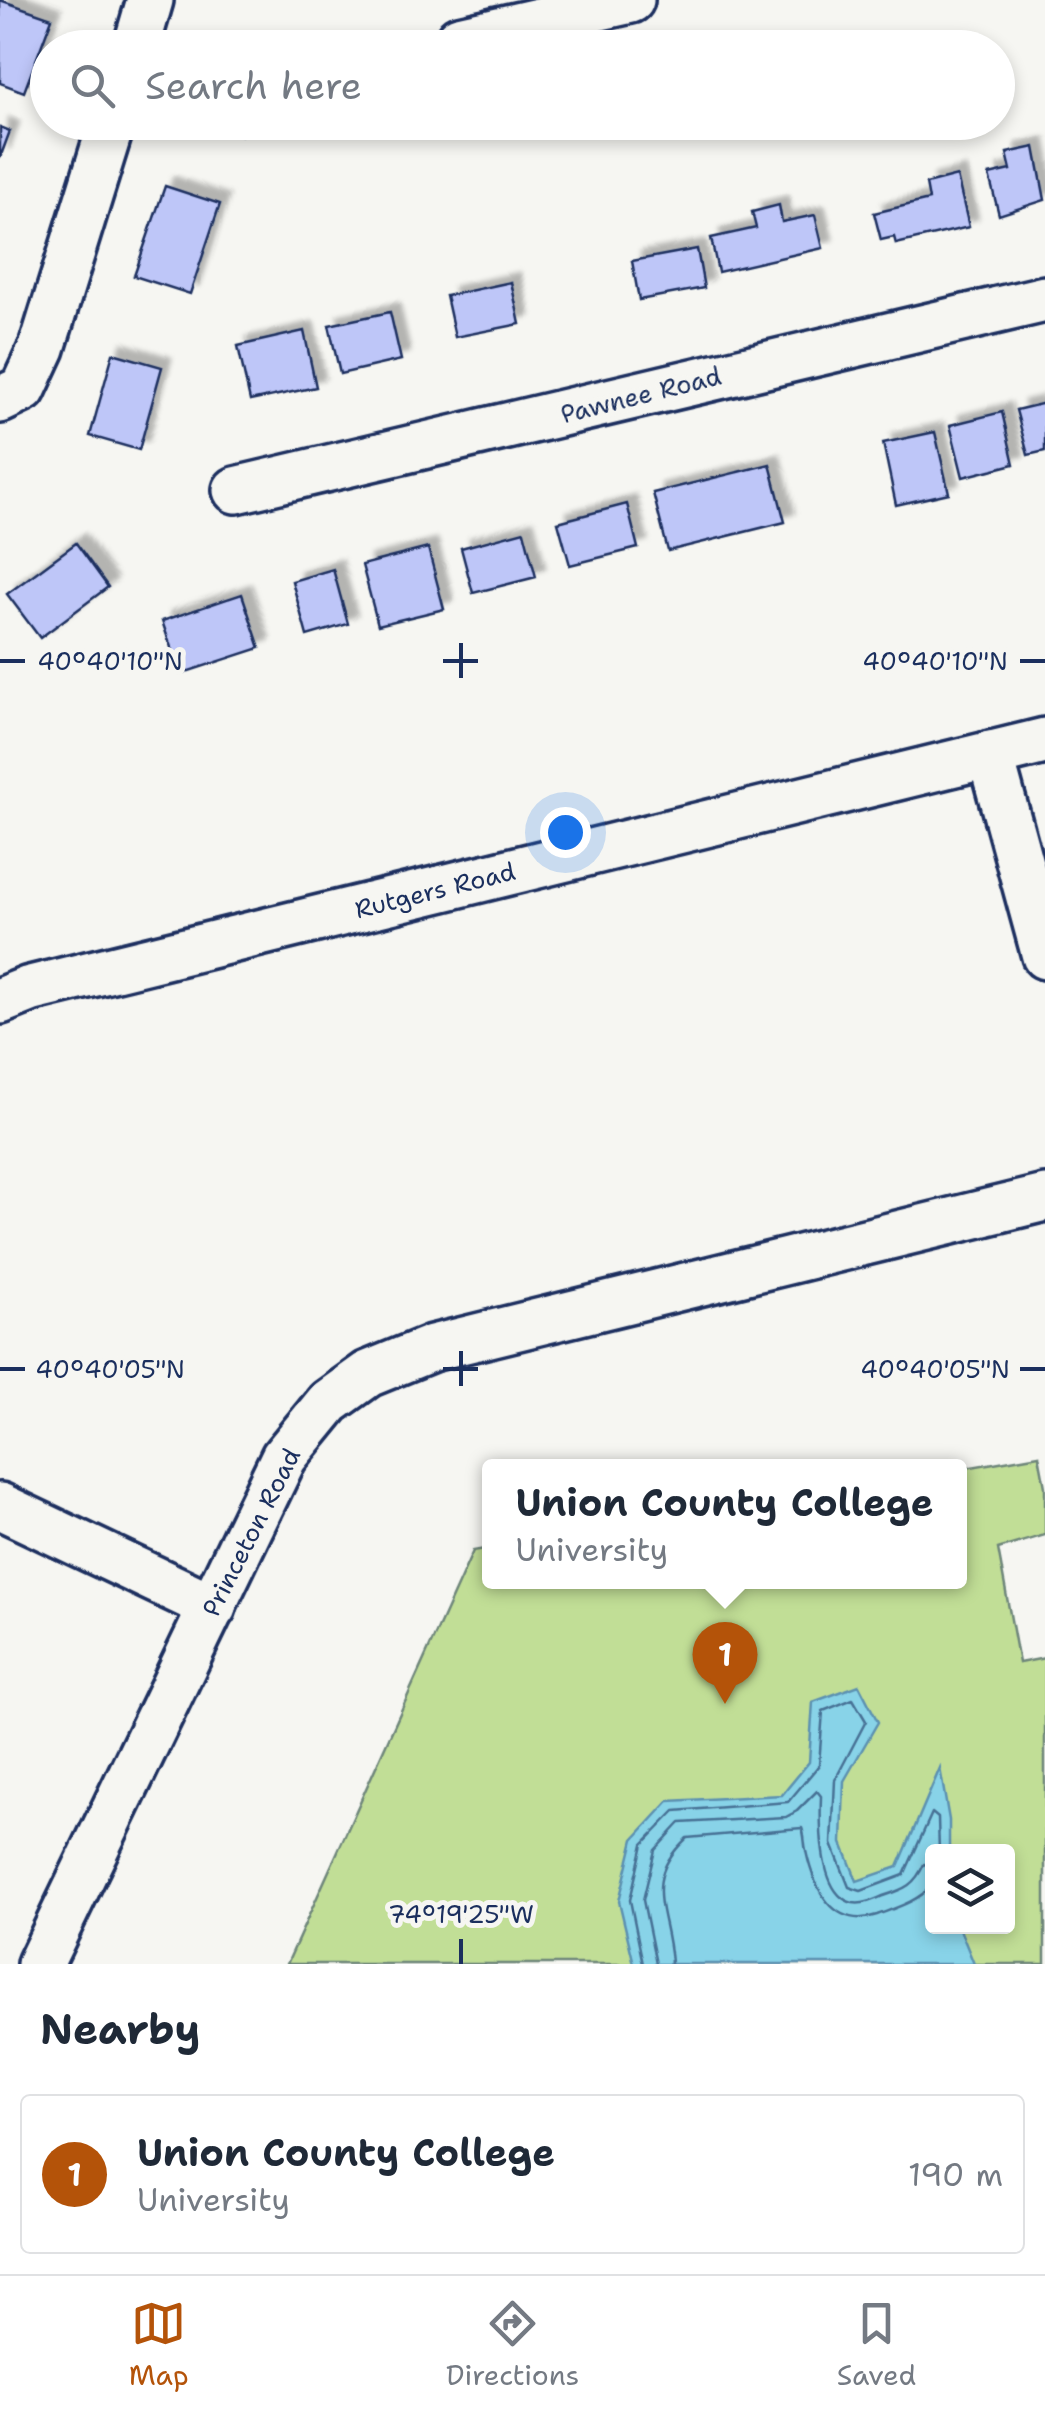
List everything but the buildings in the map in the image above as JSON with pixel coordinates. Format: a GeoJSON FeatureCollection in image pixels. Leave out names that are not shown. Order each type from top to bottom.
{"type":"FeatureCollection","features":[{"type":"Feature","properties":{"kind":"street"},"geometry":{"type":"LineString","coordinates":[[141,30],[150,0]]}},
{"type":"Feature","properties":{"kind":"street"},"geometry":{"type":"LineString","coordinates":[[499,30],[631,0]]}},
{"type":"Feature","properties":{"kind":"street"},"geometry":{"type":"LineString","coordinates":[[0,400],[23,390],[42,348],[106,140]]}},
{"type":"Feature","properties":{"kind":"street","name":"Pawnee Road"},"geometry":{"type":"LineString","coordinates":[[236,490],[1045,298]]}},
{"type":"Feature","properties":{"kind":"street","name":"Rutgers Road"},"geometry":{"type":"LineString","coordinates":[[0,1000],[1045,741]]}},
{"type":"Feature","properties":{"kind":"street"},"geometry":{"type":"LineString","coordinates":[[990,754],[1045,956]]}},
{"type":"Feature","properties":{"kind":"street","name":"Princeton Road"},"geometry":{"type":"LineString","coordinates":[[40,1964],[284,1457],[329,1402],[368,1374],[432,1348],[1045,1198]]}},
{"type":"Feature","properties":{"kind":"street"},"geometry":{"type":"LineString","coordinates":[[0,1506],[213,1607]]}},
{"type":"Feature","properties":{"kind":"green space"},"geometry":{"type":"Polygon","coordinates":[[[1039,1455],[1045,1487],[1045,1535],[998,1549],[1019,1663],[1045,1658],[1045,1964],[287,1964],[473,1551],[482,1549],[482,1589],[967,1589],[967,1468],[1039,1455]]]}},
{"type":"Feature","properties":{"kind":"water"},"geometry":{"type":"Polygon","coordinates":[[[859,1685],[878,1722],[844,1781],[842,1843],[857,1881],[898,1867],[940,1768],[949,1844],[925,1844],[925,1934],[962,1934],[974,1964],[634,1964],[619,1901],[634,1839],[669,1801],[782,1795],[809,1762],[813,1702],[859,1685]]]}},
{"type":"Feature","properties":{"kind":"place","name":"Union County College"},"geometry":{"type":"Point","coordinates":[725,1704]}}]}
